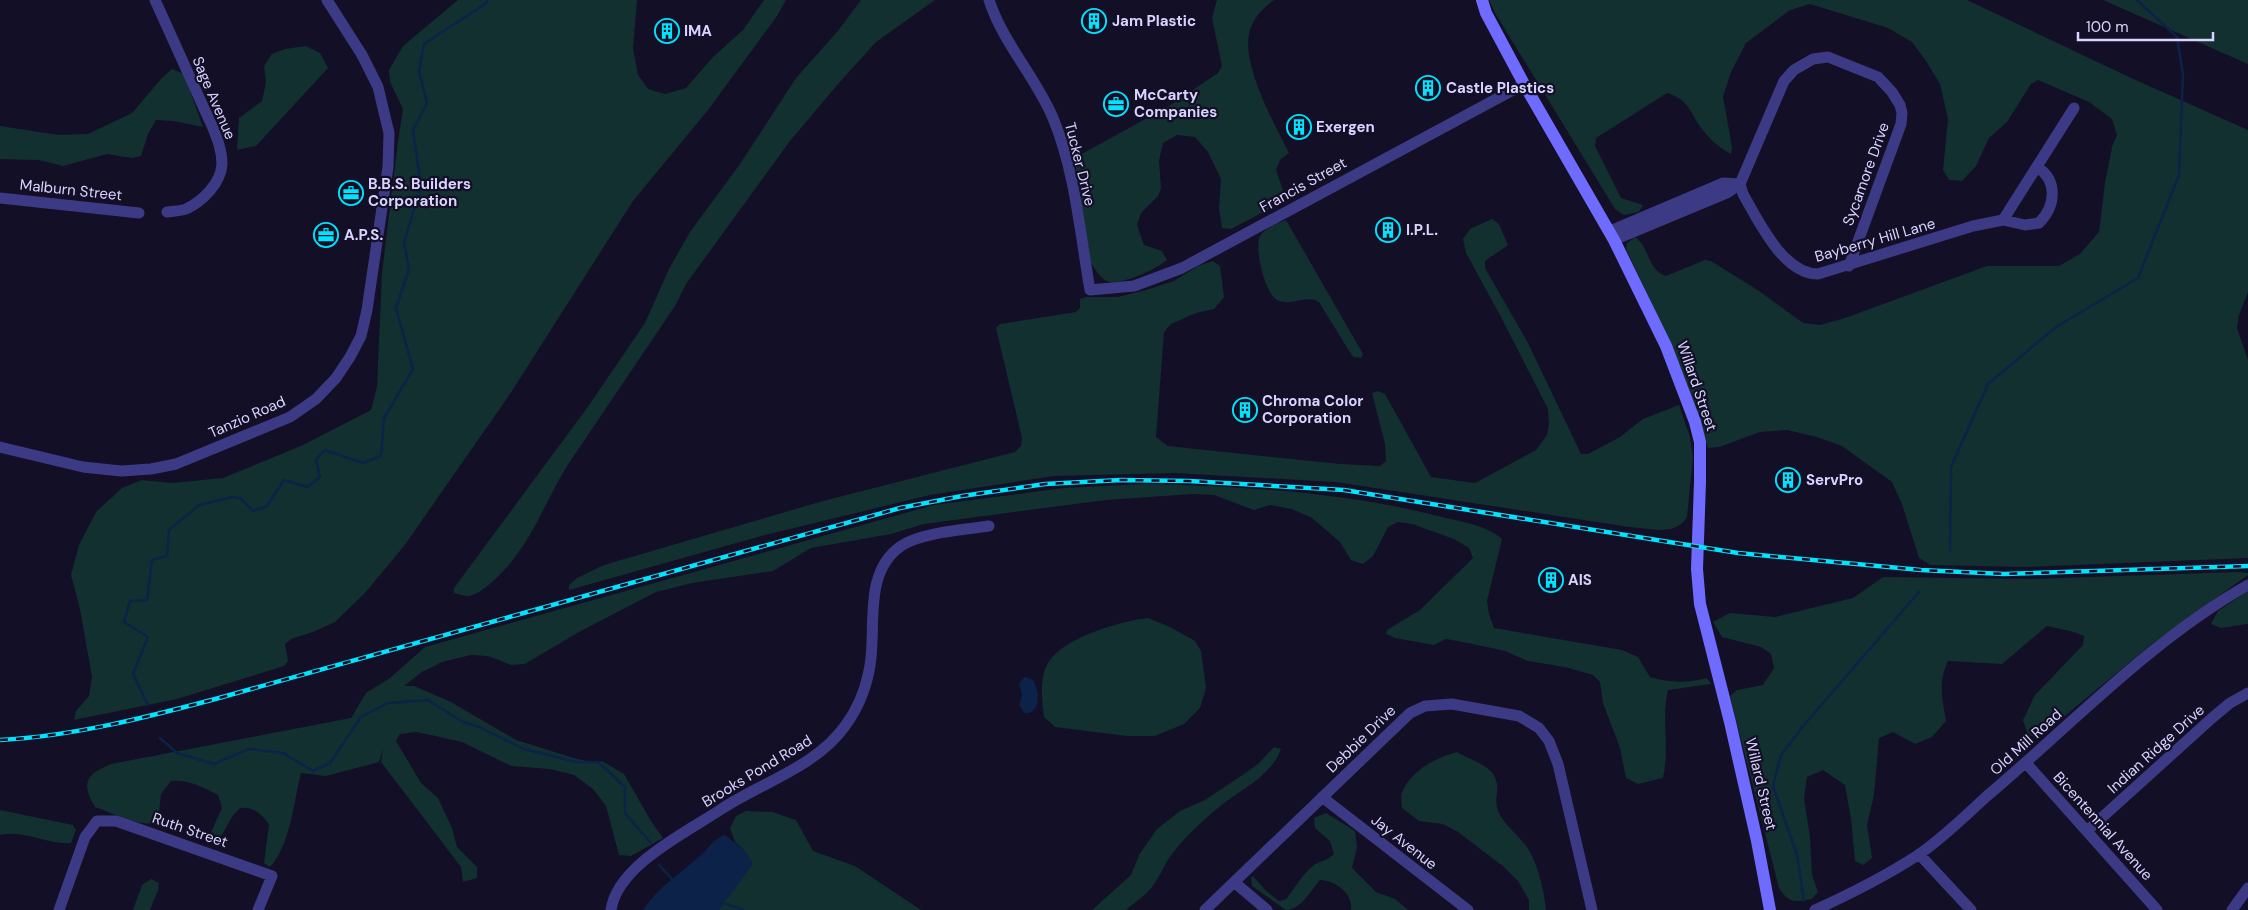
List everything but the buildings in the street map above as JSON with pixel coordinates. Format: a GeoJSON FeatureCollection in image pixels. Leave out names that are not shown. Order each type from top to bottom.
{"type":"FeatureCollection","features":[{"type":"Feature","properties":{"kind":"street","name":"Sage Avenue"},"geometry":{"type":"LineString","coordinates":[[155,0],[212,126],[219,145],[222,162],[220,175],[202,199],[185,210],[167,212]]}},
{"type":"Feature","properties":{"kind":"street","name":"Tanzio Road"},"geometry":{"type":"LineString","coordinates":[[0,447],[83,467],[121,471],[151,469],[176,464],[290,417],[316,399],[336,378],[361,336],[367,310],[388,166],[389,133],[378,86],[362,55],[327,0]]}},
{"type":"Feature","properties":{"kind":"street","name":"Tucker Drive"},"geometry":{"type":"LineString","coordinates":[[989,0],[1003,32],[1035,83],[1054,119],[1070,178],[1090,290]]}},
{"type":"Feature","properties":{"kind":"street","name":"Willard Street"},"geometry":{"type":"LineString","coordinates":[[1482,0],[1486,13],[1524,84],[1612,235],[1666,346],[1695,422],[1700,442],[1696,581],[1700,604],[1730,720],[1770,910]]}},
{"type":"Feature","properties":{"kind":"street","name":"Sycamore Drive"},"geometry":{"type":"LineString","coordinates":[[1740,184],[1782,85],[1794,70],[1813,59],[1825,57],[1878,77],[1898,101],[1902,120],[1849,266]]}},
{"type":"Feature","properties":{"kind":"street","name":"Francis Street"},"geometry":{"type":"LineString","coordinates":[[1090,290],[1134,286],[1182,268],[1524,84]]}},
{"type":"Feature","properties":{"kind":"street"},"geometry":{"type":"LineString","coordinates":[[2004,220],[2074,108]]}},
{"type":"Feature","properties":{"kind":"street","name":"Bayberry Hill Lane"},"geometry":{"type":"LineString","coordinates":[[1740,184],[1743,194],[1770,240],[1797,268],[1809,273],[1818,274],[1849,266],[1973,226],[2004,220],[2028,225],[2039,223],[2043,219],[2052,200],[2053,189],[2046,174],[2037,167]]}},
{"type":"Feature","properties":{"kind":"street"},"geometry":{"type":"LineString","coordinates":[[1612,235],[1727,193],[1740,184]]}},
{"type":"Feature","properties":{"kind":"street","name":"Malburn Street"},"geometry":{"type":"LineString","coordinates":[[0,198],[139,213]]}},
{"type":"Feature","properties":{"kind":"street","name":"Brooks Pond Road"},"geometry":{"type":"LineString","coordinates":[[611,910],[616,892],[625,879],[664,846],[732,802],[817,754],[834,740],[846,726],[864,691],[870,669],[877,584],[884,565],[890,556],[901,546],[914,540],[989,526]]}},
{"type":"Feature","properties":{"kind":"street","name":"Old Mill Road"},"geometry":{"type":"LineString","coordinates":[[1815,910],[1870,883],[1919,854],[2026,763],[2140,661],[2226,597],[2248,585]]}},
{"type":"Feature","properties":{"kind":"street","name":"Indian Ridge Drive"},"geometry":{"type":"LineString","coordinates":[[2087,831],[2212,718],[2230,703],[2248,693]]}},
{"type":"Feature","properties":{"kind":"street","name":"Debbie Drive"},"geometry":{"type":"LineString","coordinates":[[1205,910],[1397,724],[1417,709],[1434,705],[1452,704],[1507,713],[1528,720],[1546,735],[1554,752],[1592,910]]}},
{"type":"Feature","properties":{"kind":"street","name":"Bicentennial Avenue"},"geometry":{"type":"LineString","coordinates":[[2026,763],[2157,910]]}},
{"type":"Feature","properties":{"kind":"street","name":"Jay Avenue"},"geometry":{"type":"LineString","coordinates":[[1322,797],[1468,910]]}},
{"type":"Feature","properties":{"kind":"street","name":"Ruth Street"},"geometry":{"type":"LineString","coordinates":[[59,910],[85,837],[97,822],[116,821],[136,826],[272,876],[258,910]]}},
{"type":"Feature","properties":{"kind":"street"},"geometry":{"type":"LineString","coordinates":[[1919,854],[1971,910]]}},
{"type":"Feature","properties":{"kind":"street"},"geometry":{"type":"LineString","coordinates":[[1234,882],[1267,910]]}},
{"type":"Feature","properties":{"kind":"street"},"geometry":{"type":"LineString","coordinates":[[2232,910],[2248,888]]}},
{"type":"Feature","properties":{"kind":"green space"},"geometry":{"type":"Polygon","coordinates":[[[458,0],[637,0],[633,48],[638,75],[648,89],[665,94],[686,88],[713,57],[743,30],[764,0],[786,0],[777,16],[708,110],[633,201],[508,397],[404,546],[365,593],[335,622],[291,639],[285,644],[288,661],[284,666],[177,699],[74,720],[76,711],[89,696],[92,677],[80,609],[71,575],[79,545],[96,512],[122,488],[142,480],[172,483],[223,478],[303,445],[371,410],[377,387],[382,273],[403,109],[390,82],[389,70],[403,46],[458,0]]]}},
{"type":"Feature","properties":{"kind":"green space"},"geometry":{"type":"Polygon","coordinates":[[[861,0],[935,0],[876,42],[790,141],[686,284],[675,306],[567,466],[517,555],[484,589],[469,596],[454,593],[454,588],[587,408],[645,323],[669,269],[690,232],[740,164],[796,78],[837,32],[861,0]]]}},
{"type":"Feature","properties":{"kind":"green space"},"geometry":{"type":"Polygon","coordinates":[[[1217,0],[1274,0],[1256,17],[1250,30],[1248,44],[1254,76],[1260,93],[1289,153],[1280,160],[1276,170],[1285,196],[1275,206],[1231,229],[1222,228],[1219,208],[1221,179],[1208,152],[1195,137],[1177,135],[1163,143],[1159,161],[1161,188],[1158,196],[1141,213],[1137,225],[1144,245],[1162,251],[1167,260],[1155,268],[1130,279],[1113,282],[1104,280],[1091,263],[1075,163],[1078,156],[1169,106],[1218,73],[1222,66],[1212,18],[1217,0]]]}},
{"type":"Feature","properties":{"kind":"green space"},"geometry":{"type":"Polygon","coordinates":[[[1489,0],[1967,0],[2129,77],[2248,130],[2248,292],[2239,315],[2237,328],[2248,360],[2248,558],[2026,567],[1930,565],[1919,558],[1902,504],[1892,482],[1842,446],[1817,437],[1787,430],[1760,432],[1719,447],[1708,448],[1681,372],[1626,249],[1627,243],[1635,237],[1644,246],[1655,269],[1666,276],[1705,260],[1711,261],[1759,291],[1803,323],[1820,325],[1845,318],[1987,266],[2059,266],[2080,254],[2099,232],[2105,183],[2112,147],[2117,135],[2112,119],[2089,102],[2038,80],[2031,84],[2007,122],[1989,138],[1976,166],[1962,181],[1949,180],[1943,170],[1948,119],[1940,84],[1912,42],[1888,28],[1810,4],[1790,10],[1746,43],[1731,72],[1723,97],[1732,147],[1731,154],[1717,145],[1706,134],[1690,109],[1683,102],[1667,93],[1596,138],[1595,146],[1621,198],[1643,205],[1639,212],[1624,215],[1615,209],[1495,13],[1489,0]]]}},
{"type":"Feature","properties":{"kind":"green space"},"geometry":{"type":"Polygon","coordinates":[[[2103,0],[2248,0],[2248,64],[2103,0]]]}},
{"type":"Feature","properties":{"kind":"green space"},"geometry":{"type":"Polygon","coordinates":[[[306,46],[320,53],[328,68],[256,146],[237,150],[239,118],[262,101],[266,82],[264,66],[272,54],[285,49],[306,46]]]}},
{"type":"Feature","properties":{"kind":"green space"},"geometry":{"type":"Polygon","coordinates":[[[172,69],[184,74],[203,127],[174,121],[156,120],[148,134],[141,156],[132,158],[107,154],[63,166],[39,160],[0,159],[0,126],[59,135],[88,134],[132,113],[172,69]]]}},
{"type":"Feature","properties":{"kind":"green space"},"geometry":{"type":"Polygon","coordinates":[[[1492,219],[1499,224],[1508,245],[1485,261],[1485,268],[1528,343],[1581,454],[1588,454],[1620,437],[1643,419],[1679,405],[1690,437],[1693,457],[1687,517],[1676,527],[1653,530],[1629,527],[1336,482],[1174,473],[1054,476],[930,495],[765,535],[569,590],[569,585],[577,578],[604,565],[823,501],[1015,452],[1021,446],[1022,438],[996,328],[1000,324],[1076,312],[1080,308],[1080,299],[1086,297],[1118,297],[1146,290],[1174,281],[1198,266],[1213,261],[1220,266],[1224,297],[1214,309],[1196,313],[1171,324],[1164,332],[1156,437],[1168,446],[1340,464],[1380,466],[1386,461],[1385,444],[1372,393],[1378,391],[1385,394],[1431,477],[1475,483],[1536,450],[1547,435],[1549,424],[1548,409],[1466,253],[1463,239],[1470,229],[1492,219]]]}},
{"type":"Feature","properties":{"kind":"green space"},"geometry":{"type":"Polygon","coordinates":[[[1286,220],[1363,354],[1361,358],[1354,357],[1351,354],[1319,302],[1309,299],[1282,302],[1277,300],[1268,289],[1258,250],[1260,236],[1268,228],[1286,220]]]}},
{"type":"Feature","properties":{"kind":"green space"},"geometry":{"type":"Polygon","coordinates":[[[1143,484],[1218,486],[1331,496],[1405,508],[1481,527],[1502,539],[1487,601],[1494,628],[1622,650],[1638,657],[1650,677],[1679,682],[1707,678],[1711,684],[1668,690],[1665,712],[1666,756],[1663,778],[1638,784],[1626,778],[1620,748],[1603,703],[1600,682],[1593,675],[1565,667],[1528,661],[1505,651],[1468,643],[1446,639],[1434,645],[1395,638],[1386,634],[1387,630],[1420,610],[1473,558],[1469,548],[1454,539],[1412,524],[1398,522],[1388,527],[1373,556],[1363,564],[1351,560],[1340,542],[1312,518],[1292,509],[1270,505],[1254,510],[1214,495],[1193,494],[1106,500],[924,524],[891,534],[811,548],[773,571],[692,583],[656,592],[579,632],[525,664],[511,665],[488,656],[471,655],[442,662],[422,672],[404,686],[414,686],[451,702],[516,740],[577,759],[592,762],[602,761],[624,774],[663,838],[631,856],[619,855],[606,806],[593,789],[574,775],[550,769],[511,766],[462,742],[417,732],[400,734],[396,741],[421,783],[438,798],[452,828],[457,847],[477,867],[477,878],[463,882],[461,867],[381,762],[383,749],[379,762],[326,776],[301,773],[287,835],[277,858],[270,867],[264,863],[269,824],[260,814],[249,808],[240,808],[232,817],[218,842],[210,842],[209,837],[222,808],[218,795],[189,782],[171,781],[161,794],[158,822],[142,823],[126,819],[95,807],[90,798],[87,785],[91,775],[111,764],[351,718],[366,693],[390,678],[425,647],[934,505],[1064,488],[1143,484]]]}},
{"type":"Feature","properties":{"kind":"green space"},"geometry":{"type":"Polygon","coordinates":[[[2248,573],[2248,575],[2153,643],[2038,738],[2028,735],[2023,720],[2035,695],[2083,645],[2084,636],[2047,626],[2002,664],[1948,661],[1942,683],[1946,721],[1932,737],[1915,744],[1893,732],[1879,738],[1874,795],[1867,825],[1872,858],[1863,865],[1855,861],[1851,819],[1845,785],[1823,770],[1807,777],[1804,798],[1810,837],[1812,875],[1818,892],[1812,899],[1793,901],[1786,897],[1779,888],[1730,696],[1737,690],[1763,685],[1774,668],[1771,654],[1761,647],[1722,637],[1713,622],[1730,613],[1775,617],[1853,598],[1883,577],[2031,579],[2248,573]]]}},
{"type":"Feature","properties":{"kind":"green space"},"geometry":{"type":"Polygon","coordinates":[[[2248,591],[2248,624],[2221,628],[2211,624],[2218,611],[2248,591]]]}},
{"type":"Feature","properties":{"kind":"green space"},"geometry":{"type":"Polygon","coordinates":[[[1148,618],[1170,627],[1195,641],[1201,651],[1206,688],[1200,708],[1184,724],[1155,736],[1127,736],[1055,727],[1044,717],[1043,676],[1048,663],[1055,654],[1093,632],[1148,618]]]}},
{"type":"Feature","properties":{"kind":"green space"},"geometry":{"type":"Polygon","coordinates":[[[1274,747],[1281,749],[1270,768],[1254,782],[1226,801],[1188,836],[1169,858],[1152,887],[1143,896],[1126,910],[1092,910],[1131,875],[1139,855],[1157,829],[1180,811],[1205,800],[1241,776],[1258,764],[1274,747]]]}},
{"type":"Feature","properties":{"kind":"green space"},"geometry":{"type":"Polygon","coordinates":[[[1457,752],[1490,770],[1496,779],[1496,802],[1499,812],[1531,854],[1540,877],[1546,910],[1529,910],[1529,900],[1518,881],[1504,867],[1458,832],[1443,824],[1419,821],[1402,808],[1401,794],[1412,777],[1433,761],[1457,752]]]}},
{"type":"Feature","properties":{"kind":"green space"},"geometry":{"type":"Polygon","coordinates":[[[0,810],[73,825],[76,830],[71,843],[54,842],[27,835],[0,835],[0,810]]]}},
{"type":"Feature","properties":{"kind":"green space"},"geometry":{"type":"Polygon","coordinates":[[[746,811],[772,812],[796,820],[813,851],[855,866],[921,910],[719,910],[744,850],[735,842],[730,828],[736,816],[746,811]]]}},
{"type":"Feature","properties":{"kind":"green space"},"geometry":{"type":"Polygon","coordinates":[[[1326,813],[1355,831],[1357,847],[1352,868],[1376,892],[1395,899],[1408,910],[1351,910],[1349,898],[1342,889],[1337,885],[1320,880],[1301,903],[1296,907],[1286,910],[1252,886],[1251,878],[1253,876],[1266,891],[1279,901],[1286,899],[1310,868],[1334,854],[1330,841],[1315,828],[1314,818],[1326,813]]]}},
{"type":"Feature","properties":{"kind":"green space"},"geometry":{"type":"Polygon","coordinates":[[[151,879],[159,883],[150,910],[133,910],[142,885],[151,879]]]}},
{"type":"Feature","properties":{"kind":"water"},"geometry":{"type":"Polygon","coordinates":[[[1025,677],[1033,680],[1038,693],[1036,707],[1030,713],[1024,713],[1019,705],[1022,695],[1019,683],[1025,677]]]}},
{"type":"Feature","properties":{"kind":"water"},"geometry":{"type":"Polygon","coordinates":[[[725,835],[744,850],[753,864],[719,910],[643,910],[663,887],[715,841],[725,835]]]}},
{"type":"Feature","properties":{"kind":"waterway"},"geometry":{"type":"LineString","coordinates":[[148,705],[133,674],[148,637],[124,622],[130,601],[147,600],[152,560],[167,556],[169,530],[199,505],[232,497],[240,498],[253,511],[267,506],[284,480],[307,487],[320,477],[316,460],[325,450],[363,463],[381,456],[384,418],[413,369],[396,308],[409,269],[404,242],[421,187],[413,130],[427,103],[419,71],[424,44],[485,4],[488,0]]}},
{"type":"Feature","properties":{"kind":"waterway"},"geometry":{"type":"LineString","coordinates":[[1950,550],[1951,467],[1988,384],[2056,327],[2138,278],[2179,175],[2183,75],[2177,37],[2137,0]]}},
{"type":"Feature","properties":{"kind":"waterway"},"geometry":{"type":"LineString","coordinates":[[1804,901],[1797,855],[1773,786],[1781,755],[1804,725],[1919,592]]}},
{"type":"Feature","properties":{"kind":"waterway"},"geometry":{"type":"LineString","coordinates":[[160,738],[177,753],[214,764],[249,749],[283,753],[313,771],[330,763],[361,717],[388,703],[428,700],[461,721],[479,727],[524,749],[576,762],[598,762],[625,787],[625,813],[650,842]]}},
{"type":"Feature","properties":{"kind":"waterway"},"geometry":{"type":"LineString","coordinates":[[659,865],[673,880]]}},
{"type":"Feature","properties":{"kind":"waterway"},"geometry":{"type":"LineString","coordinates":[[721,902],[743,910]]}},
{"type":"Feature","properties":{"kind":"railway"},"geometry":{"type":"LineString","coordinates":[[0,740],[83,730],[165,712],[900,508],[962,496],[1045,484],[1121,480],[1189,481],[1344,490],[1738,553],[1921,570],[2004,574],[2248,566]]}},
{"type":"Feature","properties":{"kind":"place","name":"Jam Plastic"},"geometry":{"type":"Point","coordinates":[1094,21]}},
{"type":"Feature","properties":{"kind":"place","name":"IMA"},"geometry":{"type":"Point","coordinates":[667,31]}},
{"type":"Feature","properties":{"kind":"place","name":"Castle Plastics"},"geometry":{"type":"Point","coordinates":[1428,88]}},
{"type":"Feature","properties":{"kind":"place","name":"McCarty Companies"},"geometry":{"type":"Point","coordinates":[1116,104]}},
{"type":"Feature","properties":{"kind":"place","name":"Exergen"},"geometry":{"type":"Point","coordinates":[1299,127]}},
{"type":"Feature","properties":{"kind":"place","name":"B.B.S. Builders Corporation"},"geometry":{"type":"Point","coordinates":[351,193]}},
{"type":"Feature","properties":{"kind":"place","name":"I.P.L."},"geometry":{"type":"Point","coordinates":[1388,230]}},
{"type":"Feature","properties":{"kind":"place","name":"A.P.S."},"geometry":{"type":"Point","coordinates":[326,235]}},
{"type":"Feature","properties":{"kind":"place","name":"Chroma Color Corporation"},"geometry":{"type":"Point","coordinates":[1245,410]}},
{"type":"Feature","properties":{"kind":"place","name":"ServPro"},"geometry":{"type":"Point","coordinates":[1788,480]}},
{"type":"Feature","properties":{"kind":"place","name":"AIS"},"geometry":{"type":"Point","coordinates":[1551,580]}}]}
